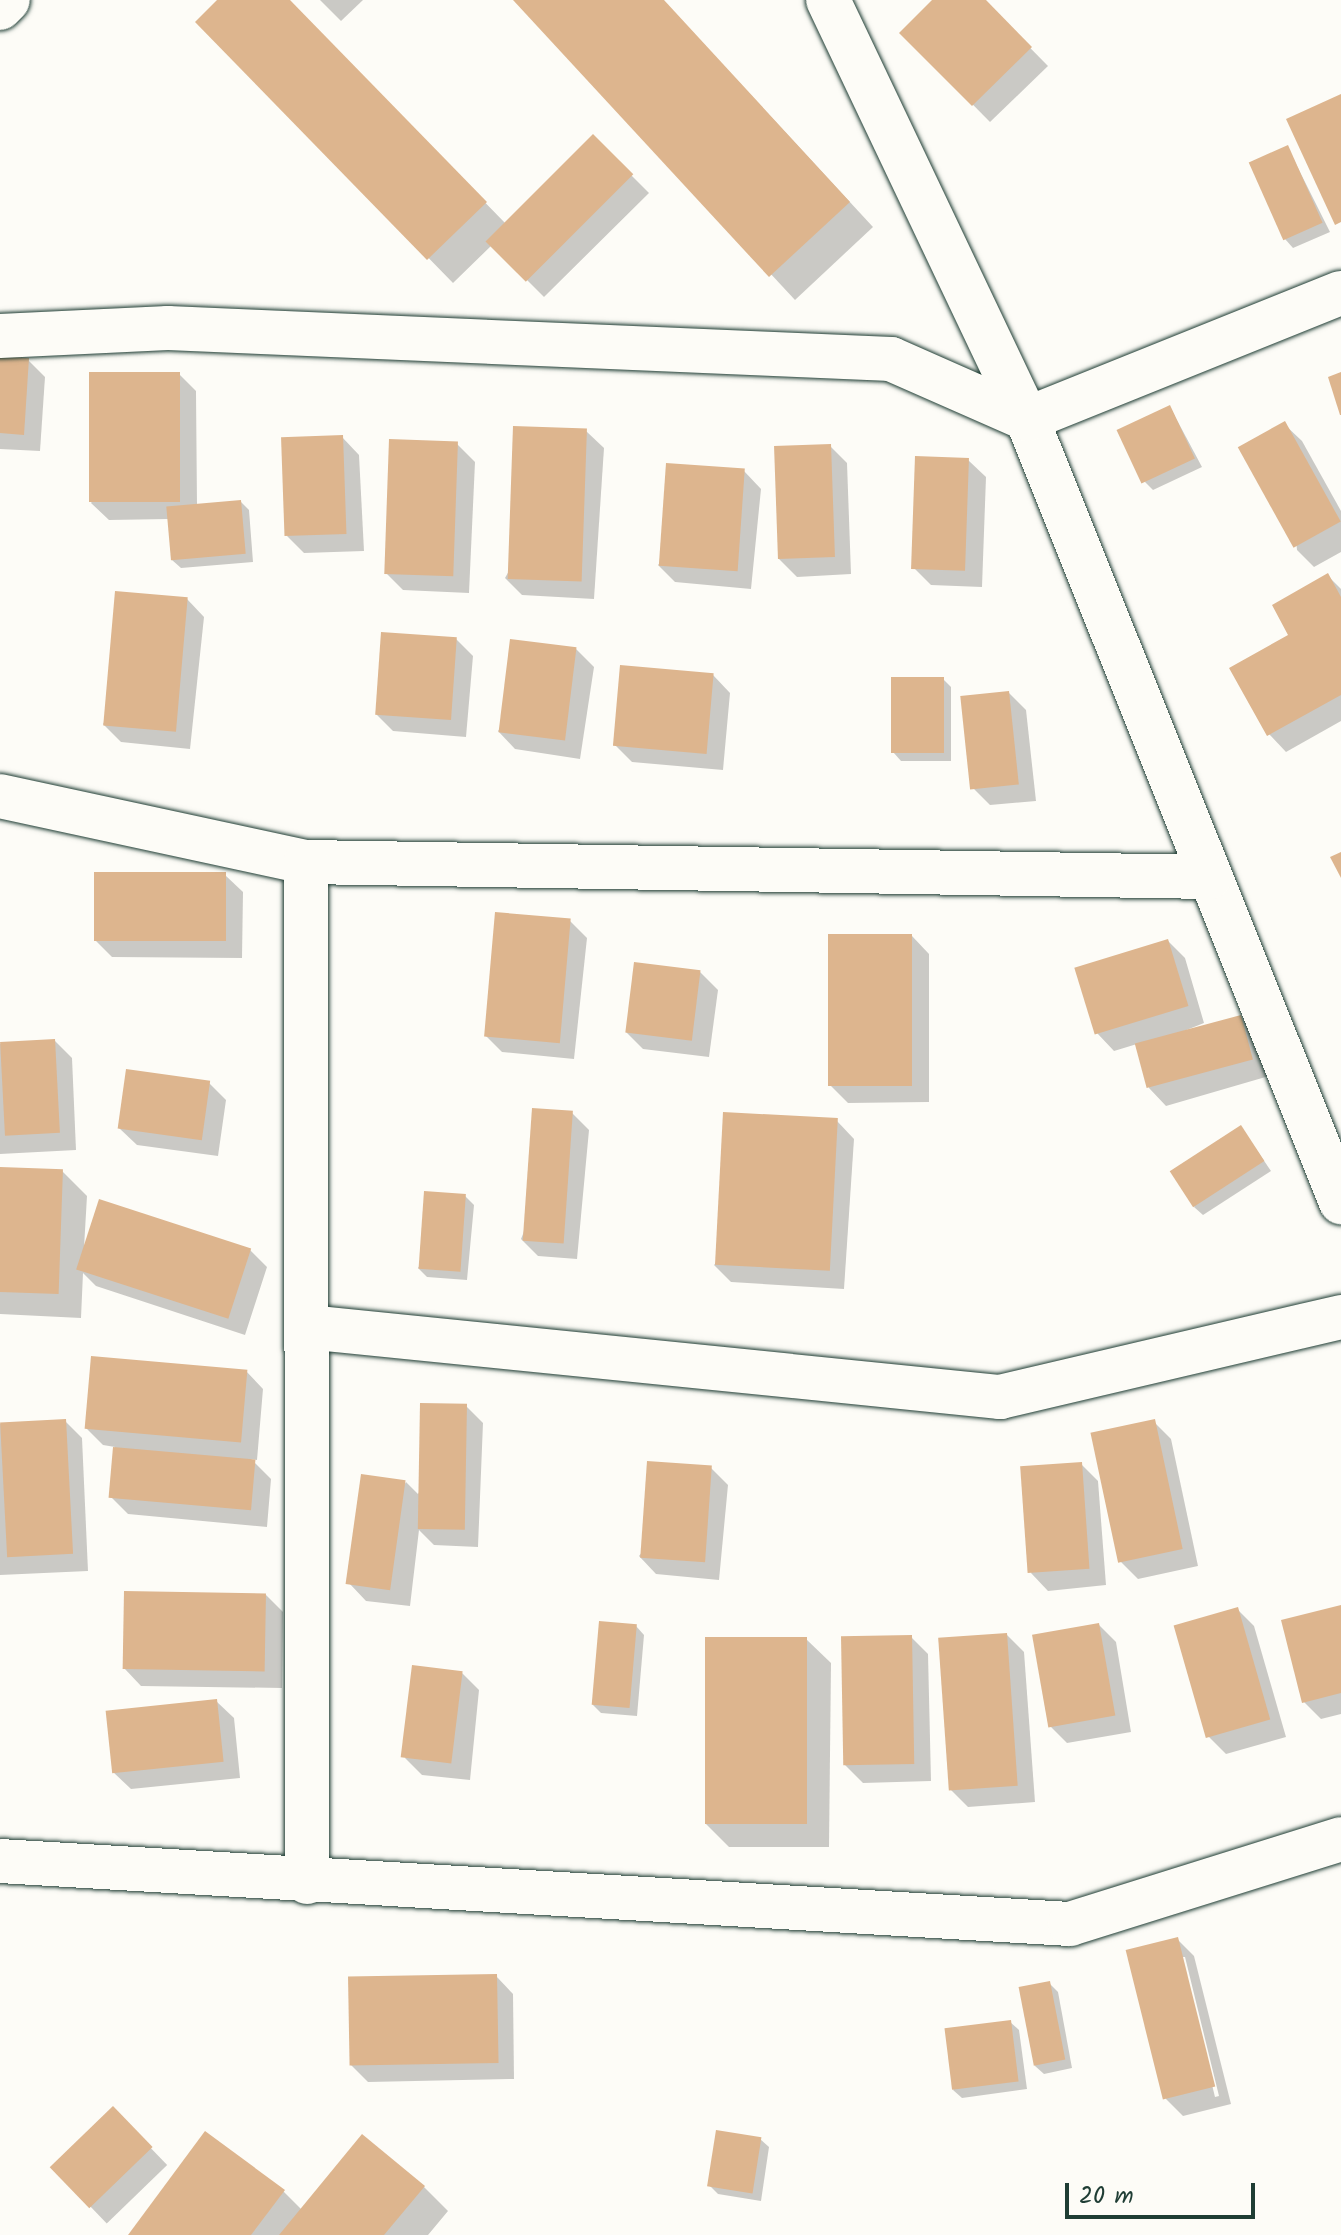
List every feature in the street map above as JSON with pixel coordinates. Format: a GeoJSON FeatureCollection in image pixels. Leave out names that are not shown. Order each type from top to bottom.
{"type":"FeatureCollection","features":[{"type":"Feature","properties":{"kind":"street"},"geometry":{"type":"LineString","coordinates":[[0,8],[8,0]]}},
{"type":"Feature","properties":{"kind":"street"},"geometry":{"type":"LineString","coordinates":[[828,0],[1027,419],[1341,1202]]}},
{"type":"Feature","properties":{"kind":"street"},"geometry":{"type":"LineString","coordinates":[[0,336],[168,328],[891,359],[1027,419],[1341,293]]}},
{"type":"Feature","properties":{"kind":"street"},"geometry":{"type":"LineString","coordinates":[[0,796],[306,862],[1210,877]]}},
{"type":"Feature","properties":{"kind":"street"},"geometry":{"type":"LineString","coordinates":[[306,862],[307,1882]]}},
{"type":"Feature","properties":{"kind":"street"},"geometry":{"type":"LineString","coordinates":[[307,1327],[1000,1397],[1341,1317]]}},
{"type":"Feature","properties":{"kind":"street"},"geometry":{"type":"LineString","coordinates":[[0,1861],[307,1882],[1070,1924],[1341,1839]]}},
{"type":"Feature","properties":{"kind":"building"},"geometry":{"type":"Polygon","coordinates":[[[217,0],[290,0],[487,202],[427,260],[195,22],[217,0]]]}},
{"type":"Feature","properties":{"kind":"building"},"geometry":{"type":"Polygon","coordinates":[[[513,0],[664,0],[850,202],[769,277],[513,0]]]}},
{"type":"Feature","properties":{"kind":"building"},"geometry":{"type":"Polygon","coordinates":[[[932,0],[986,0],[1032,47],[972,106],[899,33],[932,0]]]}},
{"type":"Feature","properties":{"kind":"building"},"geometry":{"type":"Polygon","coordinates":[[[1341,94],[1341,222],[1335,225],[1286,119],[1341,94]]]}},
{"type":"Feature","properties":{"kind":"building"},"geometry":{"type":"Polygon","coordinates":[[[593,134],[633,174],[526,282],[486,241],[593,134]]]}},
{"type":"Feature","properties":{"kind":"building"},"geometry":{"type":"Polygon","coordinates":[[[1288,145],[1323,223],[1283,240],[1249,162],[1288,145]]]}},
{"type":"Feature","properties":{"kind":"building"},"geometry":{"type":"Polygon","coordinates":[[[0,356],[29,358],[24,435],[0,433],[0,356]]]}},
{"type":"Feature","properties":{"kind":"building"},"geometry":{"type":"Polygon","coordinates":[[[89,372],[180,372],[180,502],[89,502],[89,372]]]}},
{"type":"Feature","properties":{"kind":"building"},"geometry":{"type":"Polygon","coordinates":[[[1341,372],[1341,415],[1340,415],[1328,377],[1341,372]]]}},
{"type":"Feature","properties":{"kind":"building"},"geometry":{"type":"Polygon","coordinates":[[[1170,405],[1195,458],[1141,483],[1117,430],[1170,405]]]}},
{"type":"Feature","properties":{"kind":"building"},"geometry":{"type":"Polygon","coordinates":[[[1285,421],[1341,522],[1294,548],[1238,447],[1285,421]]]}},
{"type":"Feature","properties":{"kind":"building"},"geometry":{"type":"Polygon","coordinates":[[[513,426],[587,429],[582,581],[508,579],[513,426]]]}},
{"type":"Feature","properties":{"kind":"building"},"geometry":{"type":"Polygon","coordinates":[[[343,435],[346,534],[284,536],[281,437],[343,435]]]}},
{"type":"Feature","properties":{"kind":"building"},"geometry":{"type":"Polygon","coordinates":[[[389,439],[458,441],[453,576],[384,574],[389,439]]]}},
{"type":"Feature","properties":{"kind":"building"},"geometry":{"type":"Polygon","coordinates":[[[831,444],[835,557],[778,559],[774,446],[831,444]]]}},
{"type":"Feature","properties":{"kind":"building"},"geometry":{"type":"Polygon","coordinates":[[[915,456],[969,458],[965,571],[911,569],[915,456]]]}},
{"type":"Feature","properties":{"kind":"building"},"geometry":{"type":"Polygon","coordinates":[[[666,463],[745,469],[738,571],[659,566],[666,463]]]}},
{"type":"Feature","properties":{"kind":"building"},"geometry":{"type":"Polygon","coordinates":[[[241,500],[246,554],[171,560],[166,507],[241,500]]]}},
{"type":"Feature","properties":{"kind":"building"},"geometry":{"type":"Polygon","coordinates":[[[1328,573],[1341,597],[1341,695],[1267,736],[1229,668],[1288,635],[1272,605],[1328,573]]]}},
{"type":"Feature","properties":{"kind":"building"},"geometry":{"type":"Polygon","coordinates":[[[115,591],[188,597],[176,732],[103,725],[115,591]]]}},
{"type":"Feature","properties":{"kind":"building"},"geometry":{"type":"Polygon","coordinates":[[[381,632],[457,637],[451,720],[375,715],[381,632]]]}},
{"type":"Feature","properties":{"kind":"building"},"geometry":{"type":"Polygon","coordinates":[[[510,639],[577,647],[565,740],[499,732],[510,639]]]}},
{"type":"Feature","properties":{"kind":"building"},"geometry":{"type":"Polygon","coordinates":[[[620,665],[714,673],[707,754],[613,746],[620,665]]]}},
{"type":"Feature","properties":{"kind":"building"},"geometry":{"type":"Polygon","coordinates":[[[891,677],[944,677],[944,753],[891,753],[891,677]]]}},
{"type":"Feature","properties":{"kind":"building"},"geometry":{"type":"Polygon","coordinates":[[[1009,691],[1019,784],[970,790],[960,696],[1009,691]]]}},
{"type":"Feature","properties":{"kind":"building"},"geometry":{"type":"Polygon","coordinates":[[[1341,852],[1341,878],[1330,857],[1341,852]]]}},
{"type":"Feature","properties":{"kind":"building"},"geometry":{"type":"Polygon","coordinates":[[[94,872],[226,872],[226,941],[94,941],[94,872]]]}},
{"type":"Feature","properties":{"kind":"building"},"geometry":{"type":"Polygon","coordinates":[[[495,912],[571,919],[560,1043],[484,1037],[495,912]]]}},
{"type":"Feature","properties":{"kind":"building"},"geometry":{"type":"Polygon","coordinates":[[[828,934],[912,934],[912,1086],[828,1086],[828,934]]]}},
{"type":"Feature","properties":{"kind":"building"},"geometry":{"type":"Polygon","coordinates":[[[1168,939],[1188,1006],[1095,1035],[1074,968],[1168,939]]]}},
{"type":"Feature","properties":{"kind":"building"},"geometry":{"type":"Polygon","coordinates":[[[634,962],[701,970],[692,1041],[625,1032],[634,962]]]}},
{"type":"Feature","properties":{"kind":"building"},"geometry":{"type":"Polygon","coordinates":[[[1241,1015],[1253,1059],[1147,1088],[1135,1043],[1241,1015]]]}},
{"type":"Feature","properties":{"kind":"building"},"geometry":{"type":"Polygon","coordinates":[[[55,1039],[60,1133],[5,1136],[0,1042],[55,1039]]]}},
{"type":"Feature","properties":{"kind":"building"},"geometry":{"type":"Polygon","coordinates":[[[126,1069],[210,1081],[202,1140],[118,1128],[126,1069]]]}},
{"type":"Feature","properties":{"kind":"building"},"geometry":{"type":"Polygon","coordinates":[[[532,1108],[573,1111],[564,1244],[523,1241],[532,1108]]]}},
{"type":"Feature","properties":{"kind":"building"},"geometry":{"type":"Polygon","coordinates":[[[723,1112],[838,1118],[830,1271],[715,1265],[723,1112]]]}},
{"type":"Feature","properties":{"kind":"building"},"geometry":{"type":"Polygon","coordinates":[[[1241,1125],[1264,1161],[1193,1207],[1170,1171],[1241,1125]]]}},
{"type":"Feature","properties":{"kind":"building"},"geometry":{"type":"Polygon","coordinates":[[[0,1167],[63,1169],[59,1294],[0,1292],[0,1167]]]}},
{"type":"Feature","properties":{"kind":"building"},"geometry":{"type":"Polygon","coordinates":[[[424,1191],[466,1194],[460,1272],[419,1269],[424,1191]]]}},
{"type":"Feature","properties":{"kind":"building"},"geometry":{"type":"Polygon","coordinates":[[[99,1199],[251,1248],[228,1319],[76,1269],[99,1199]]]}},
{"type":"Feature","properties":{"kind":"building"},"geometry":{"type":"Polygon","coordinates":[[[91,1356],[247,1370],[241,1442],[85,1429],[91,1356]]]}},
{"type":"Feature","properties":{"kind":"building"},"geometry":{"type":"Polygon","coordinates":[[[420,1403],[467,1404],[465,1530],[418,1529],[420,1403]]]}},
{"type":"Feature","properties":{"kind":"building"},"geometry":{"type":"Polygon","coordinates":[[[66,1419],[73,1554],[7,1557],[0,1422],[66,1419]]]}},
{"type":"Feature","properties":{"kind":"building"},"geometry":{"type":"Polygon","coordinates":[[[1155,1419],[1183,1549],[1118,1563],[1090,1433],[1155,1419]]]}},
{"type":"Feature","properties":{"kind":"building"},"geometry":{"type":"Polygon","coordinates":[[[113,1447],[255,1459],[251,1510],[109,1498],[113,1447]]]}},
{"type":"Feature","properties":{"kind":"building"},"geometry":{"type":"Polygon","coordinates":[[[647,1461],[712,1466],[705,1562],[640,1558],[647,1461]]]}},
{"type":"Feature","properties":{"kind":"building"},"geometry":{"type":"Polygon","coordinates":[[[1082,1462],[1089,1569],[1028,1573],[1020,1466],[1082,1462]]]}},
{"type":"Feature","properties":{"kind":"building"},"geometry":{"type":"Polygon","coordinates":[[[361,1474],[406,1480],[390,1590],[346,1584],[361,1474]]]}},
{"type":"Feature","properties":{"kind":"building"},"geometry":{"type":"Polygon","coordinates":[[[124,1591],[266,1593],[265,1671],[123,1669],[124,1591]]]}},
{"type":"Feature","properties":{"kind":"building"},"geometry":{"type":"Polygon","coordinates":[[[1341,1605],[1341,1693],[1302,1703],[1281,1620],[1341,1605]]]}},
{"type":"Feature","properties":{"kind":"building"},"geometry":{"type":"Polygon","coordinates":[[[1238,1607],[1270,1719],[1206,1738],[1174,1625],[1238,1607]]]}},
{"type":"Feature","properties":{"kind":"building"},"geometry":{"type":"Polygon","coordinates":[[[599,1621],[637,1624],[630,1708],[592,1705],[599,1621]]]}},
{"type":"Feature","properties":{"kind":"building"},"geometry":{"type":"Polygon","coordinates":[[[1099,1623],[1115,1716],[1048,1727],[1032,1635],[1099,1623]]]}},
{"type":"Feature","properties":{"kind":"building"},"geometry":{"type":"Polygon","coordinates":[[[1007,1633],[1018,1786],[949,1790],[938,1638],[1007,1633]]]}},
{"type":"Feature","properties":{"kind":"building"},"geometry":{"type":"Polygon","coordinates":[[[912,1635],[914,1764],[843,1765],[841,1636],[912,1635]]]}},
{"type":"Feature","properties":{"kind":"building"},"geometry":{"type":"Polygon","coordinates":[[[705,1637],[807,1637],[807,1824],[705,1824],[705,1637]]]}},
{"type":"Feature","properties":{"kind":"building"},"geometry":{"type":"Polygon","coordinates":[[[412,1665],[463,1671],[451,1764],[401,1757],[412,1665]]]}},
{"type":"Feature","properties":{"kind":"building"},"geometry":{"type":"Polygon","coordinates":[[[217,1699],[224,1762],[112,1773],[106,1711],[217,1699]]]}},
{"type":"Feature","properties":{"kind":"building"},"geometry":{"type":"Polygon","coordinates":[[[1178,1937],[1215,2086],[1163,2099],[1126,1950],[1178,1937]]]}},
{"type":"Feature","properties":{"kind":"building"},"geometry":{"type":"Polygon","coordinates":[[[497,1974],[499,2063],[350,2066],[348,1977],[497,1974]]]}},
{"type":"Feature","properties":{"kind":"building"},"geometry":{"type":"Polygon","coordinates":[[[1050,1981],[1065,2060],[1034,2066],[1019,1987],[1050,1981]]]}},
{"type":"Feature","properties":{"kind":"building"},"geometry":{"type":"Polygon","coordinates":[[[1011,2020],[1019,2082],[952,2090],[944,2028],[1011,2020]]]}},
{"type":"Feature","properties":{"kind":"building"},"geometry":{"type":"Polygon","coordinates":[[[113,2106],[153,2147],[89,2208],[50,2167],[113,2106]]]}},
{"type":"Feature","properties":{"kind":"building"},"geometry":{"type":"Polygon","coordinates":[[[716,2130],[761,2137],[753,2193],[707,2186],[716,2130]]]}},
{"type":"Feature","properties":{"kind":"building"},"geometry":{"type":"Polygon","coordinates":[[[205,2131],[285,2190],[251,2235],[128,2235],[205,2131]]]}},
{"type":"Feature","properties":{"kind":"building"},"geometry":{"type":"Polygon","coordinates":[[[362,2134],[425,2186],[384,2235],[279,2235],[362,2134]]]}}]}
